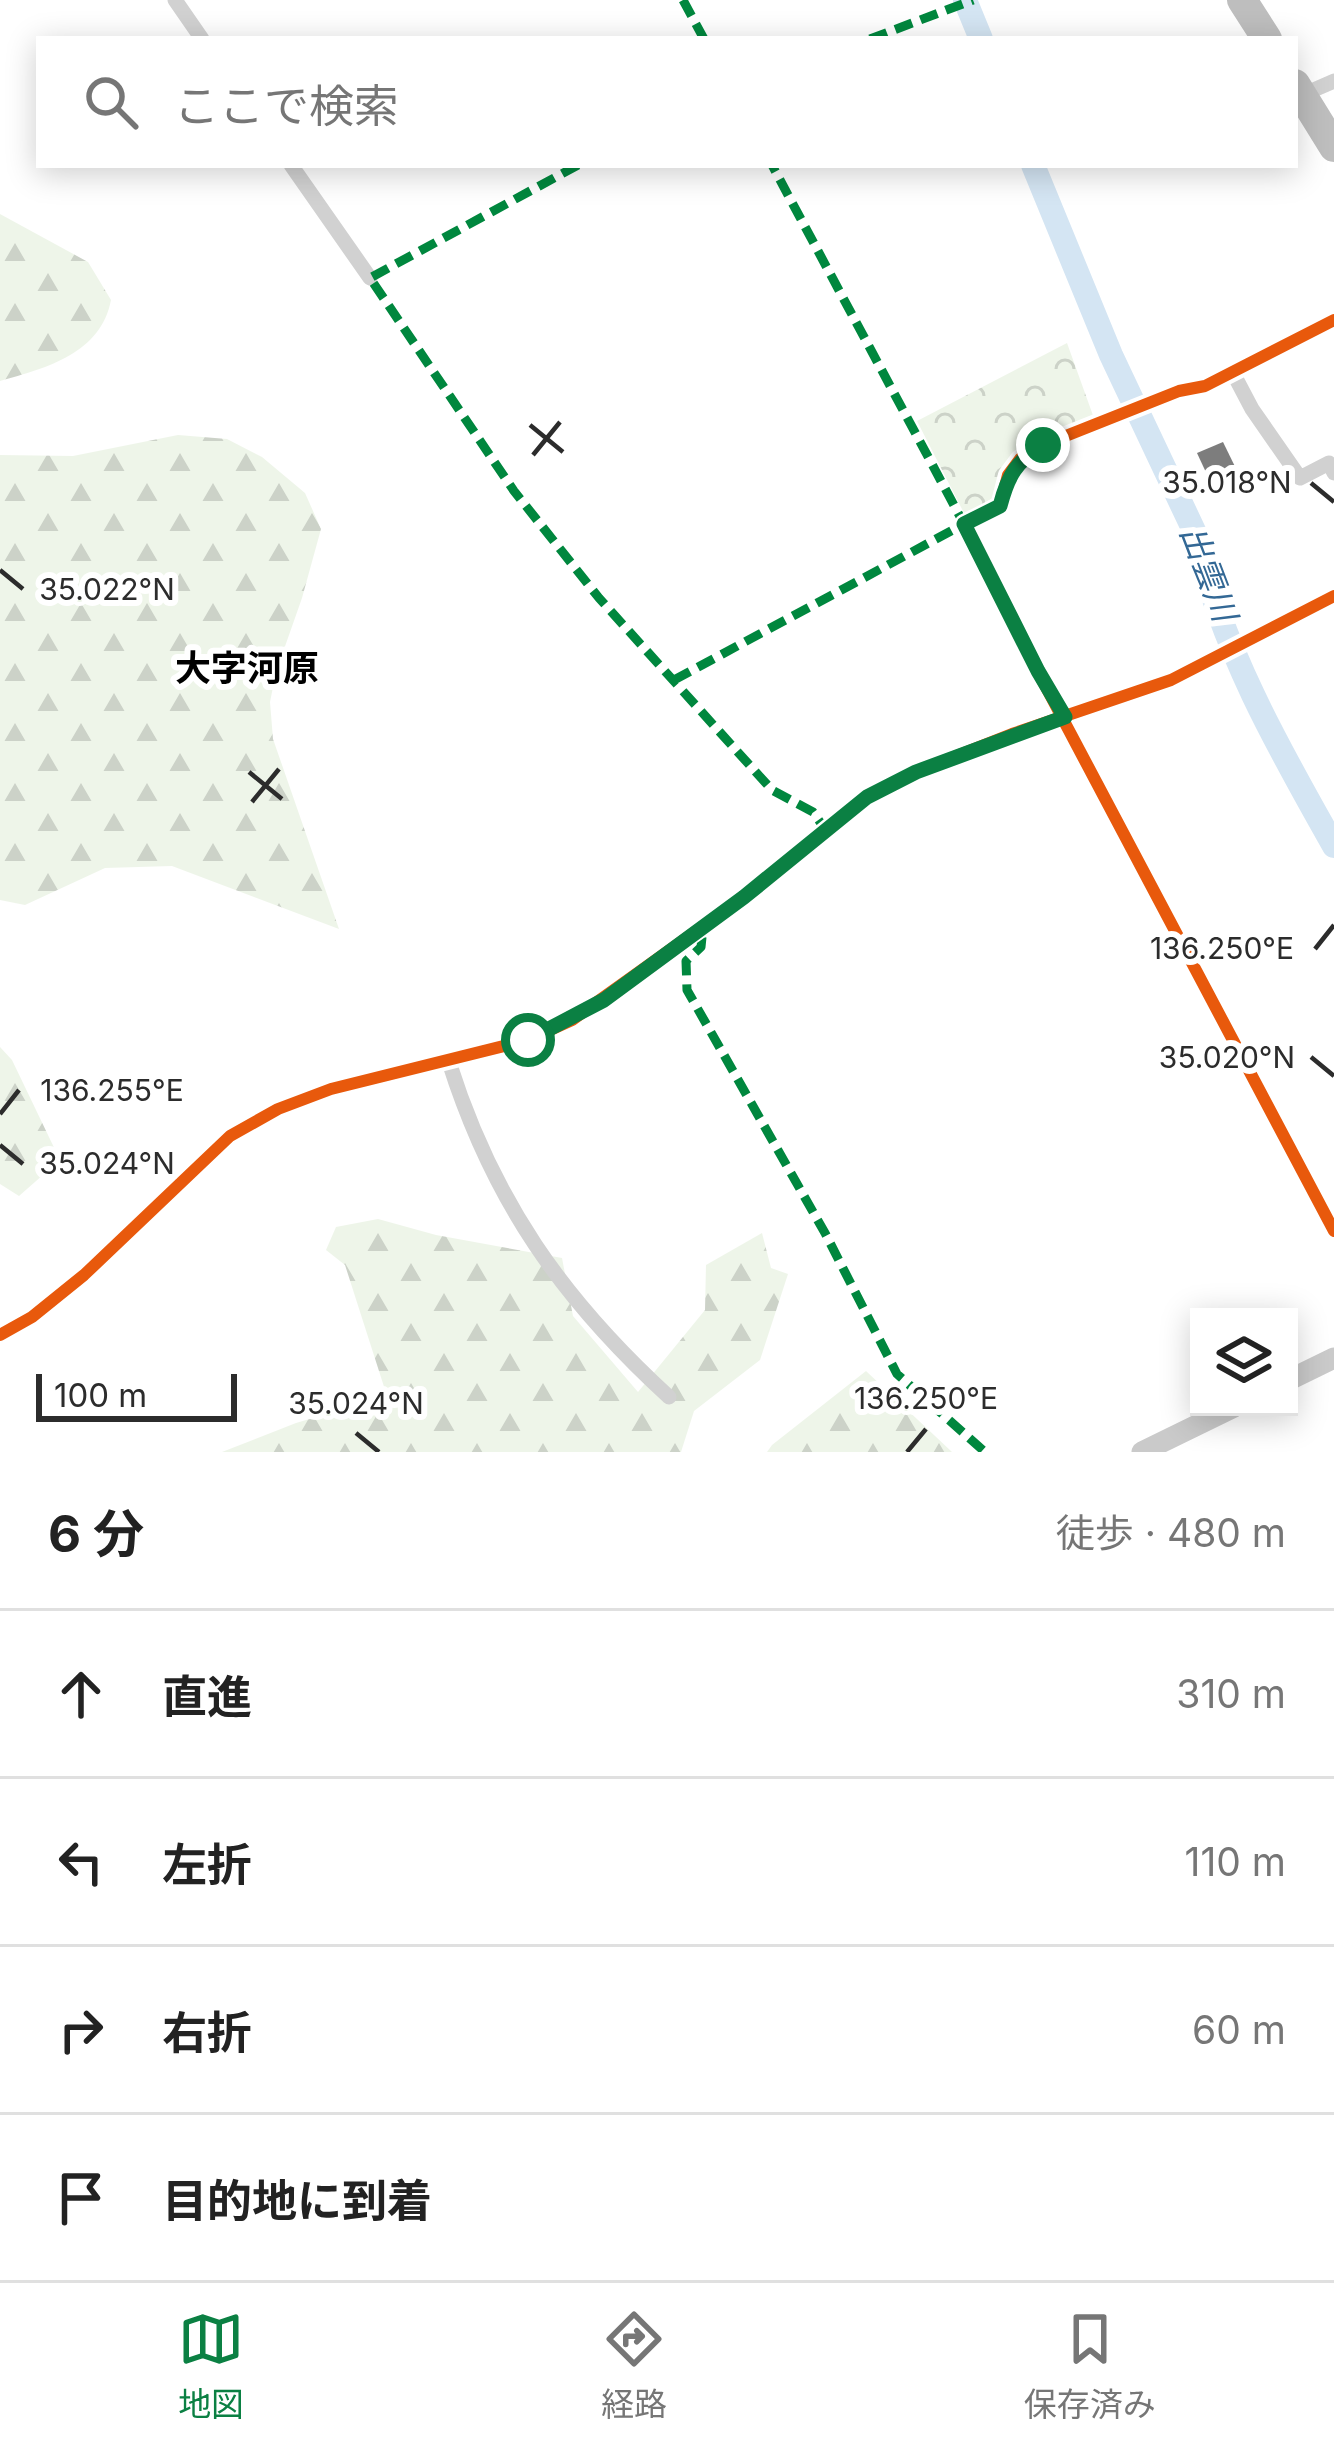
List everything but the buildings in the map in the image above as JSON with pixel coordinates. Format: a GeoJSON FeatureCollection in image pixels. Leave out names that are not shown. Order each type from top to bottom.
{"type":"FeatureCollection","features":[{"type":"Feature","properties":{"kind":"highway"},"geometry":{"type":"LineString","coordinates":[[1243,0],[1265,36]]}},
{"type":"Feature","properties":{"kind":"highway"},"geometry":{"type":"LineString","coordinates":[[1298,90],[1334,147]]}},
{"type":"Feature","properties":{"kind":"main road"},"geometry":{"type":"LineString","coordinates":[[1298,1376],[1334,1358]]}},
{"type":"Feature","properties":{"kind":"main road"},"geometry":{"type":"LineString","coordinates":[[1142,1452],[1216,1416]]}},
{"type":"Feature","properties":{"kind":"street"},"geometry":{"type":"LineString","coordinates":[[175,0],[200,36]]}},
{"type":"Feature","properties":{"kind":"street"},"geometry":{"type":"LineString","coordinates":[[1298,90],[1334,81]]}},
{"type":"Feature","properties":{"kind":"street"},"geometry":{"type":"LineString","coordinates":[[293,168],[370,278]]}},
{"type":"Feature","properties":{"kind":"street"},"geometry":{"type":"LineString","coordinates":[[1334,320],[1204,386],[1043,445],[1020,459],[1008,475],[1000,506],[964,524],[1334,1231]]}},
{"type":"Feature","properties":{"kind":"street"},"geometry":{"type":"LineString","coordinates":[[1232,371],[1300,478],[1329,464],[1334,472]]}},
{"type":"Feature","properties":{"kind":"street"},"geometry":{"type":"LineString","coordinates":[[0,1335],[32,1317],[83,1275],[230,1136],[278,1109],[331,1089],[528,1040],[604,1000],[744,897],[867,797],[916,772],[1171,680],[1334,596]]}},
{"type":"Feature","properties":{"kind":"street"},"geometry":{"type":"LineString","coordinates":[[449,1062],[470,1130],[525,1232],[613,1346],[669,1397]]}},
{"type":"Feature","properties":{"kind":"green space"},"geometry":{"type":"Polygon","coordinates":[[[0,214],[88,262],[111,300],[96,333],[69,356],[0,381],[0,214]]]}},
{"type":"Feature","properties":{"kind":"green space"},"geometry":{"type":"Polygon","coordinates":[[[1067,343],[1095,421],[1041,442],[999,494],[965,515],[917,421],[1067,343]]]}},
{"type":"Feature","properties":{"kind":"green space"},"geometry":{"type":"Polygon","coordinates":[[[178,435],[227,439],[262,457],[305,493],[321,529],[270,702],[273,739],[339,929],[172,866],[105,868],[25,905],[0,900],[0,455],[73,456],[178,435]]]}},
{"type":"Feature","properties":{"kind":"green space"},"geometry":{"type":"Polygon","coordinates":[[[0,1047],[12,1060],[60,1160],[19,1196],[0,1184],[0,1047]]]}},
{"type":"Feature","properties":{"kind":"green space"},"geometry":{"type":"Polygon","coordinates":[[[378,1219],[436,1235],[562,1258],[573,1316],[638,1392],[705,1310],[706,1265],[762,1233],[771,1268],[788,1274],[760,1360],[694,1411],[681,1452],[222,1452],[296,1423],[387,1396],[345,1265],[326,1250],[336,1227],[378,1219]]]}},
{"type":"Feature","properties":{"kind":"green space"},"geometry":{"type":"Polygon","coordinates":[[[866,1371],[952,1452],[767,1452],[772,1445],[866,1371]]]}},
{"type":"Feature","properties":{"kind":"waterway","name":"出雲川"},"geometry":{"type":"LineString","coordinates":[[965,0],[980,36]]}},
{"type":"Feature","properties":{"kind":"waterway","name":"出雲川"},"geometry":{"type":"LineString","coordinates":[[1034,168],[1111,355],[1196,535],[1236,656],[1272,734],[1334,846]]}},
{"type":"Feature","properties":{"kind":"marked path"},"geometry":{"type":"LineString","coordinates":[[683,0],[702,36]]}},
{"type":"Feature","properties":{"kind":"marked path"},"geometry":{"type":"LineString","coordinates":[[878,36],[973,0]]}},
{"type":"Feature","properties":{"kind":"marked path"},"geometry":{"type":"LineString","coordinates":[[572,168],[370,278],[514,491],[599,598],[772,790],[813,812],[825,829]]}},
{"type":"Feature","properties":{"kind":"marked path"},"geometry":{"type":"LineString","coordinates":[[674,680],[964,524],[774,168]]}},
{"type":"Feature","properties":{"kind":"marked path"},"geometry":{"type":"LineString","coordinates":[[702,937],[701,947],[686,961],[687,990],[825,1233],[897,1374],[985,1452]]}},
{"type":"Feature","properties":{"kind":"cycle path"},"geometry":{"type":"LineString","coordinates":[[1334,320],[1205,386],[1179,391],[1043,445],[1020,459],[1008,475],[1000,506],[964,524],[1334,1231]]}},
{"type":"Feature","properties":{"kind":"cycle path"},"geometry":{"type":"LineString","coordinates":[[0,1335],[32,1317],[84,1275],[230,1136],[278,1109],[331,1089],[528,1040],[572,1020],[744,897],[867,797],[1012,734],[1171,680],[1334,596]]}},
{"type":"Feature","properties":{"kind":"district","name":"大字河原"},"geometry":{"type":"Point","coordinates":[247,668]}},
{"type":"Feature","properties":{"kind":"route"},"geometry":{"type":"LineString","coordinates":[[528,1040],[604,1000],[744,897],[867,797],[916,772],[1065,717],[964,524],[1000,506],[1008,475],[1020,459],[1043,445]]}}]}
